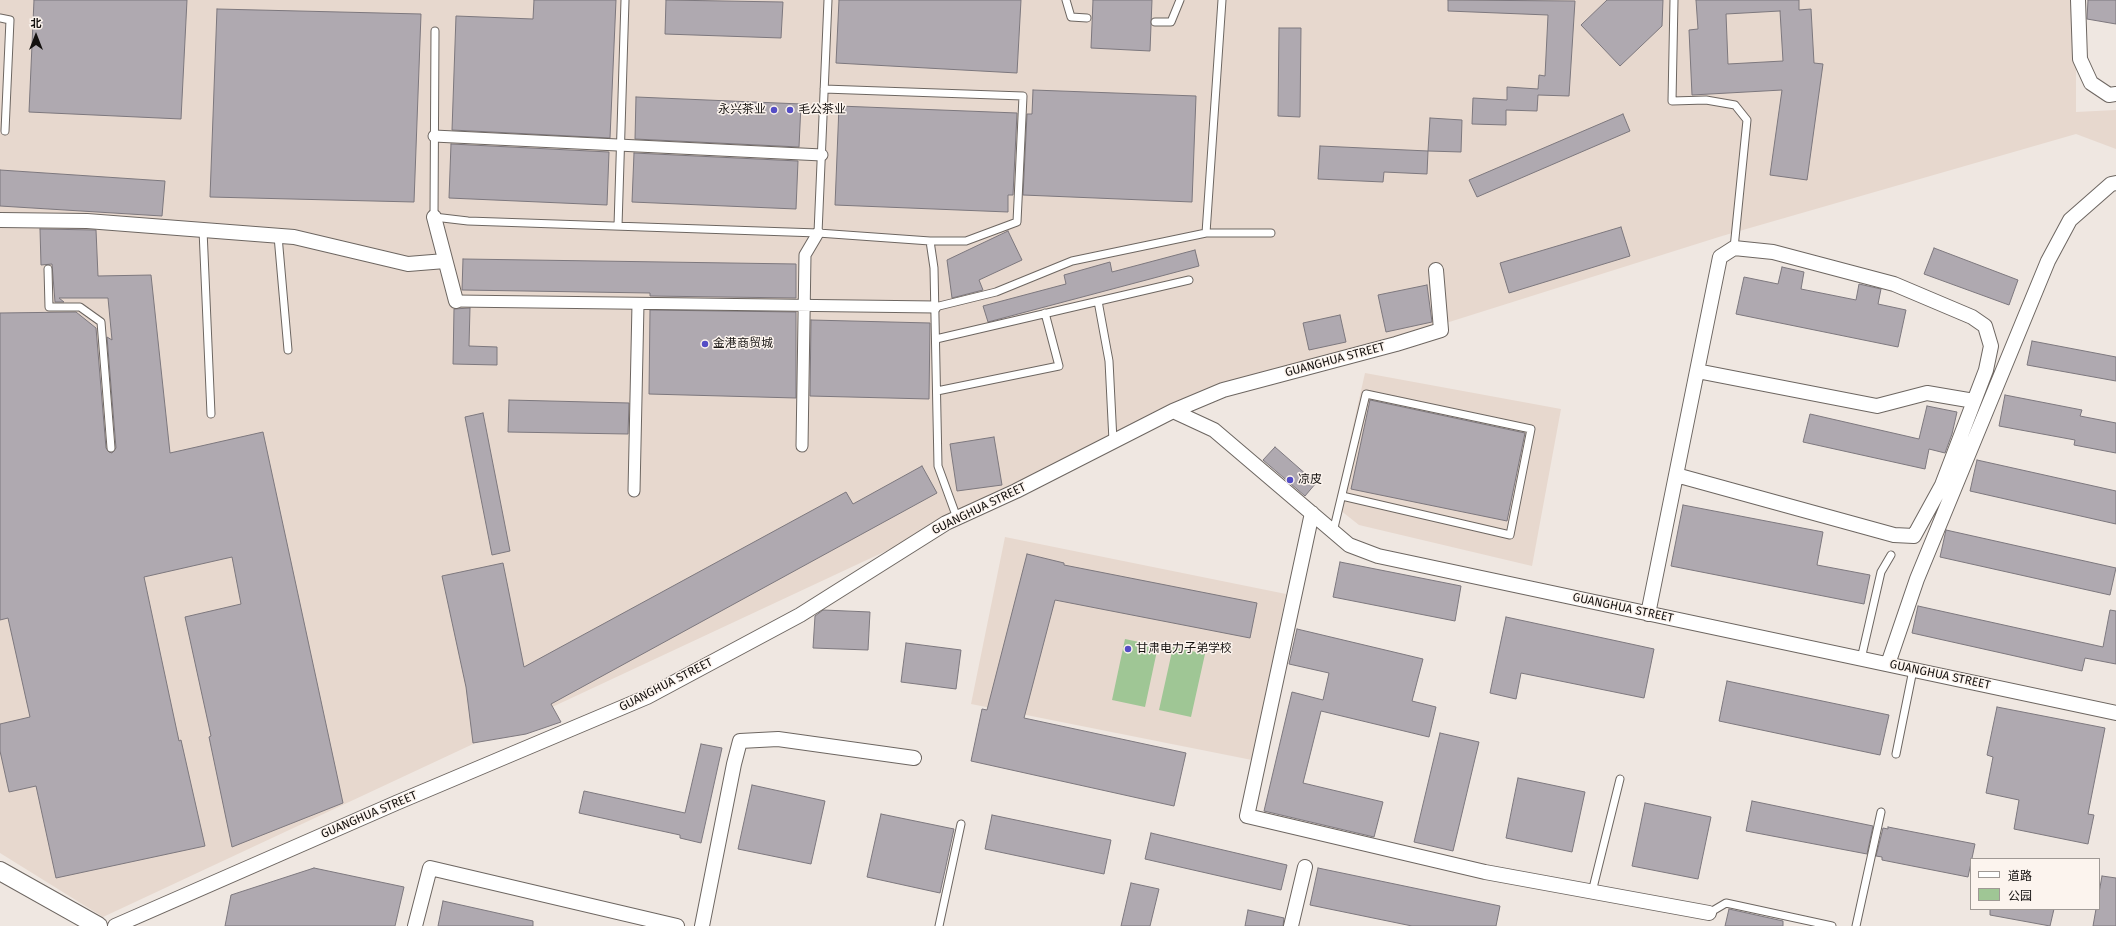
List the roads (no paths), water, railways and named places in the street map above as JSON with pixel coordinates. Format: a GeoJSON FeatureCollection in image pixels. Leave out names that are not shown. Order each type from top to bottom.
{"type":"FeatureCollection","features":[{"type":"Feature","properties":{"kind":"street"},"geometry":{"type":"LineString","coordinates":[[2078,0],[2080,59],[2092,83],[2109,95],[2116,94]]}},
{"type":"Feature","properties":{"kind":"street"},"geometry":{"type":"LineString","coordinates":[[434,136],[822,155]]}},
{"type":"Feature","properties":{"kind":"street"},"geometry":{"type":"LineString","coordinates":[[1888,664],[1917,579],[2048,262],[2070,220],[2111,184],[2116,182]]}},
{"type":"Feature","properties":{"kind":"street"},"geometry":{"type":"LineString","coordinates":[[434,217],[456,301],[935,307]]}},
{"type":"Feature","properties":{"kind":"street"},"geometry":{"type":"LineString","coordinates":[[0,220],[47,224],[87,221],[294,237],[408,264],[445,261]]}},
{"type":"Feature","properties":{"kind":"street"},"geometry":{"type":"LineString","coordinates":[[802,446],[805,255],[818,233]]}},
{"type":"Feature","properties":{"kind":"street"},"geometry":{"type":"LineString","coordinates":[[1648,614],[1676,475],[1720,257],[1734,248],[1773,252],[1894,284],[1972,317],[1985,326],[1992,346],[1986,370],[1942,485],[1914,536],[1894,535],[1676,475]]}},
{"type":"Feature","properties":{"kind":"street","name":"GUANGHUA STREET"},"geometry":{"type":"LineString","coordinates":[[115,926],[396,803],[648,697],[800,615],[946,523],[1016,491],[1173,410],[1223,390],[1396,344],[1441,330],[1436,270]]}},
{"type":"Feature","properties":{"kind":"street"},"geometry":{"type":"LineString","coordinates":[[634,490],[638,304]]}},
{"type":"Feature","properties":{"kind":"street"},"geometry":{"type":"LineString","coordinates":[[1697,371],[1877,406],[1927,393],[1974,401]]}},
{"type":"Feature","properties":{"kind":"street","name":"GUANGHUA STREET"},"geometry":{"type":"LineString","coordinates":[[1173,410],[1214,430],[1349,545],[1378,556],[2116,713]]}},
{"type":"Feature","properties":{"kind":"street"},"geometry":{"type":"LineString","coordinates":[[1312,513],[1247,816],[1485,872],[1709,913]]}},
{"type":"Feature","properties":{"kind":"street"},"geometry":{"type":"LineString","coordinates":[[702,926],[734,764],[740,741],[778,739],[914,758]]}},
{"type":"Feature","properties":{"kind":"street"},"geometry":{"type":"LineString","coordinates":[[1291,926],[1305,867]]}},
{"type":"Feature","properties":{"kind":"street"},"geometry":{"type":"LineString","coordinates":[[415,926],[430,868],[677,926]]}},
{"type":"Feature","properties":{"kind":"street"},"geometry":{"type":"LineString","coordinates":[[0,871],[98,926]]}},
{"type":"Feature","properties":{"kind":"lane"},"geometry":{"type":"LineString","coordinates":[[618,226],[625,0]]}},
{"type":"Feature","properties":{"kind":"lane"},"geometry":{"type":"LineString","coordinates":[[818,233],[828,0]]}},
{"type":"Feature","properties":{"kind":"lane"},"geometry":{"type":"LineString","coordinates":[[1066,0],[1071,17],[1087,18]]}},
{"type":"Feature","properties":{"kind":"lane"},"geometry":{"type":"LineString","coordinates":[[1155,22],[1171,22],[1180,0]]}},
{"type":"Feature","properties":{"kind":"lane"},"geometry":{"type":"LineString","coordinates":[[1206,234],[1222,0]]}},
{"type":"Feature","properties":{"kind":"lane"},"geometry":{"type":"LineString","coordinates":[[1674,0],[1672,101],[1706,100],[1735,105],[1747,120],[1734,248]]}},
{"type":"Feature","properties":{"kind":"lane"},"geometry":{"type":"LineString","coordinates":[[0,18],[10,20],[5,132]]}},
{"type":"Feature","properties":{"kind":"lane"},"geometry":{"type":"LineString","coordinates":[[435,30],[434,217],[468,221],[818,233],[930,241],[966,241],[1018,222],[1023,96],[824,89]]}},
{"type":"Feature","properties":{"kind":"lane"},"geometry":{"type":"LineString","coordinates":[[203,230],[211,414]]}},
{"type":"Feature","properties":{"kind":"lane"},"geometry":{"type":"LineString","coordinates":[[935,307],[996,292],[1072,261],[1206,234],[1271,234]]}},
{"type":"Feature","properties":{"kind":"lane"},"geometry":{"type":"LineString","coordinates":[[278,236],[288,350]]}},
{"type":"Feature","properties":{"kind":"lane"},"geometry":{"type":"LineString","coordinates":[[930,241],[934,268],[938,466],[957,518]]}},
{"type":"Feature","properties":{"kind":"lane"},"geometry":{"type":"LineString","coordinates":[[48,269],[49,307],[80,307],[101,322],[111,448]]}},
{"type":"Feature","properties":{"kind":"lane"},"geometry":{"type":"LineString","coordinates":[[936,339],[1189,280]]}},
{"type":"Feature","properties":{"kind":"lane"},"geometry":{"type":"LineString","coordinates":[[1098,301],[1109,361],[1113,441]]}},
{"type":"Feature","properties":{"kind":"lane"},"geometry":{"type":"LineString","coordinates":[[937,391],[1059,366],[1045,313]]}},
{"type":"Feature","properties":{"kind":"lane"},"geometry":{"type":"LineString","coordinates":[[1333,532],[1366,394],[1531,429],[1510,535],[1342,496]]}},
{"type":"Feature","properties":{"kind":"lane"},"geometry":{"type":"LineString","coordinates":[[1861,659],[1881,572],[1891,555]]}},
{"type":"Feature","properties":{"kind":"lane"},"geometry":{"type":"LineString","coordinates":[[1896,754],[1913,670]]}},
{"type":"Feature","properties":{"kind":"lane"},"geometry":{"type":"LineString","coordinates":[[1592,892],[1620,779]]}},
{"type":"Feature","properties":{"kind":"lane"},"geometry":{"type":"LineString","coordinates":[[1856,926],[1881,812]]}},
{"type":"Feature","properties":{"kind":"lane"},"geometry":{"type":"LineString","coordinates":[[939,926],[961,824]]}},
{"type":"Feature","properties":{"kind":"lane"},"geometry":{"type":"LineString","coordinates":[[1709,913],[1726,903],[1832,926]]}},
{"type":"Feature","properties":{"kind":"place","name":"永兴茶业"},"geometry":{"type":"Point","coordinates":[774,110]}},
{"type":"Feature","properties":{"kind":"place","name":"毛公茶业"},"geometry":{"type":"Point","coordinates":[790,110]}},
{"type":"Feature","properties":{"kind":"place","name":"金港商贸城"},"geometry":{"type":"Point","coordinates":[705,344]}},
{"type":"Feature","properties":{"kind":"place","name":"凉皮"},"geometry":{"type":"Point","coordinates":[1290,480]}},
{"type":"Feature","properties":{"kind":"place","name":"甘肃电力子弟学校"},"geometry":{"type":"Point","coordinates":[1128,649]}}]}
